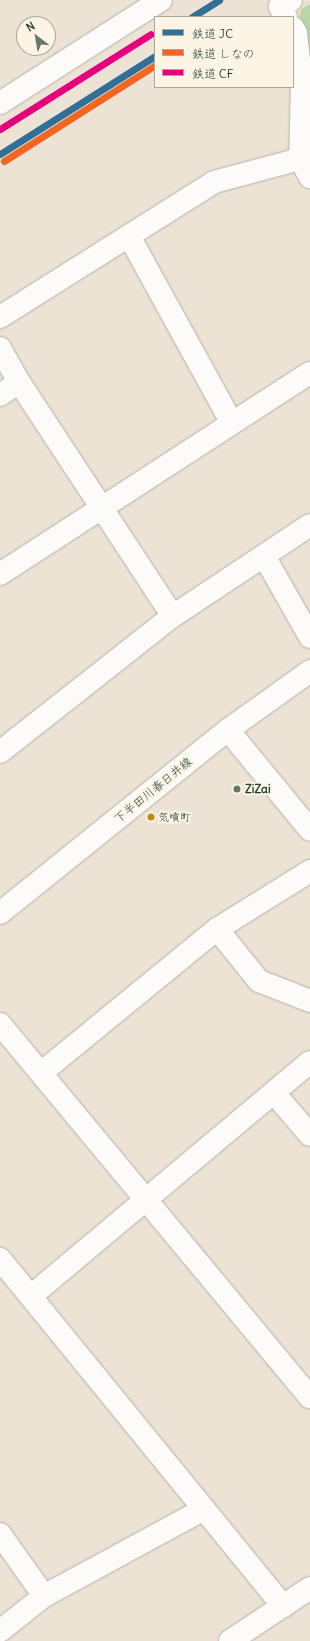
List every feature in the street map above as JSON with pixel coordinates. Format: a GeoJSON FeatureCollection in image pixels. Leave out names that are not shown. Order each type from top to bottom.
{"type":"FeatureCollection","features":[{"type":"Feature","properties":{"kind":"street"},"geometry":{"type":"LineString","coordinates":[[0,103],[161,0]]}},
{"type":"Feature","properties":{"kind":"street"},"geometry":{"type":"LineString","coordinates":[[285,16],[280,7],[292,0]]}},
{"type":"Feature","properties":{"kind":"street"},"geometry":{"type":"LineString","coordinates":[[0,317],[214,182],[305,168],[302,85],[296,33],[294,30]]}},
{"type":"Feature","properties":{"kind":"street"},"geometry":{"type":"LineString","coordinates":[[129,236],[232,422]]}},
{"type":"Feature","properties":{"kind":"street"},"geometry":{"type":"LineString","coordinates":[[0,348],[19,382],[173,616]]}},
{"type":"Feature","properties":{"kind":"street"},"geometry":{"type":"LineString","coordinates":[[0,574],[232,422],[310,373]]}},
{"type":"Feature","properties":{"kind":"street"},"geometry":{"type":"LineString","coordinates":[[0,395],[19,382]]}},
{"type":"Feature","properties":{"kind":"street"},"geometry":{"type":"LineString","coordinates":[[0,752],[173,616],[310,525]]}},
{"type":"Feature","properties":{"kind":"street"},"geometry":{"type":"LineString","coordinates":[[264,556],[310,638]]}},
{"type":"Feature","properties":{"kind":"street","name":"下半田川春日井線"},"geometry":{"type":"LineString","coordinates":[[0,913],[228,730],[310,670]]}},
{"type":"Feature","properties":{"kind":"street"},"geometry":{"type":"LineString","coordinates":[[228,730],[310,830]]}},
{"type":"Feature","properties":{"kind":"street"},"geometry":{"type":"LineString","coordinates":[[41,1073],[217,929],[310,871]]}},
{"type":"Feature","properties":{"kind":"street"},"geometry":{"type":"LineString","coordinates":[[217,929],[259,981],[310,1001]]}},
{"type":"Feature","properties":{"kind":"street"},"geometry":{"type":"LineString","coordinates":[[0,1024],[145,1201],[307,1389]]}},
{"type":"Feature","properties":{"kind":"street"},"geometry":{"type":"LineString","coordinates":[[31,1296],[310,1062]]}},
{"type":"Feature","properties":{"kind":"street"},"geometry":{"type":"LineString","coordinates":[[274,1093],[310,1135]]}},
{"type":"Feature","properties":{"kind":"street"},"geometry":{"type":"LineString","coordinates":[[0,1259],[283,1606]]}},
{"type":"Feature","properties":{"kind":"street"},"geometry":{"type":"LineString","coordinates":[[0,1631],[44,1596],[204,1510]]}},
{"type":"Feature","properties":{"kind":"street"},"geometry":{"type":"LineString","coordinates":[[0,1534],[44,1596]]}},
{"type":"Feature","properties":{"kind":"street"},"geometry":{"type":"LineString","coordinates":[[230,1641],[310,1588]]}},
{"type":"Feature","properties":{"kind":"green space"},"geometry":{"type":"Polygon","coordinates":[[[310,4],[310,70],[299,20],[301,9],[310,4]]]}},
{"type":"Feature","properties":{"kind":"rail line","name":"JC"},"geometry":{"type":"LineString","coordinates":[[194,16],[219,0]]}},
{"type":"Feature","properties":{"kind":"rail line","name":"CF"},"geometry":{"type":"LineString","coordinates":[[0,129],[151,34]]}},
{"type":"Feature","properties":{"kind":"rail line","name":"JC"},"geometry":{"type":"LineString","coordinates":[[0,154],[154,57]]}},
{"type":"Feature","properties":{"kind":"rail line","name":"しなの"},"geometry":{"type":"LineString","coordinates":[[4,161],[154,66]]}},
{"type":"Feature","properties":{"kind":"place","name":"ZiZai"},"geometry":{"type":"Point","coordinates":[237,789]}},
{"type":"Feature","properties":{"kind":"place","name":"気噴町"},"geometry":{"type":"Point","coordinates":[151,817]}}]}
